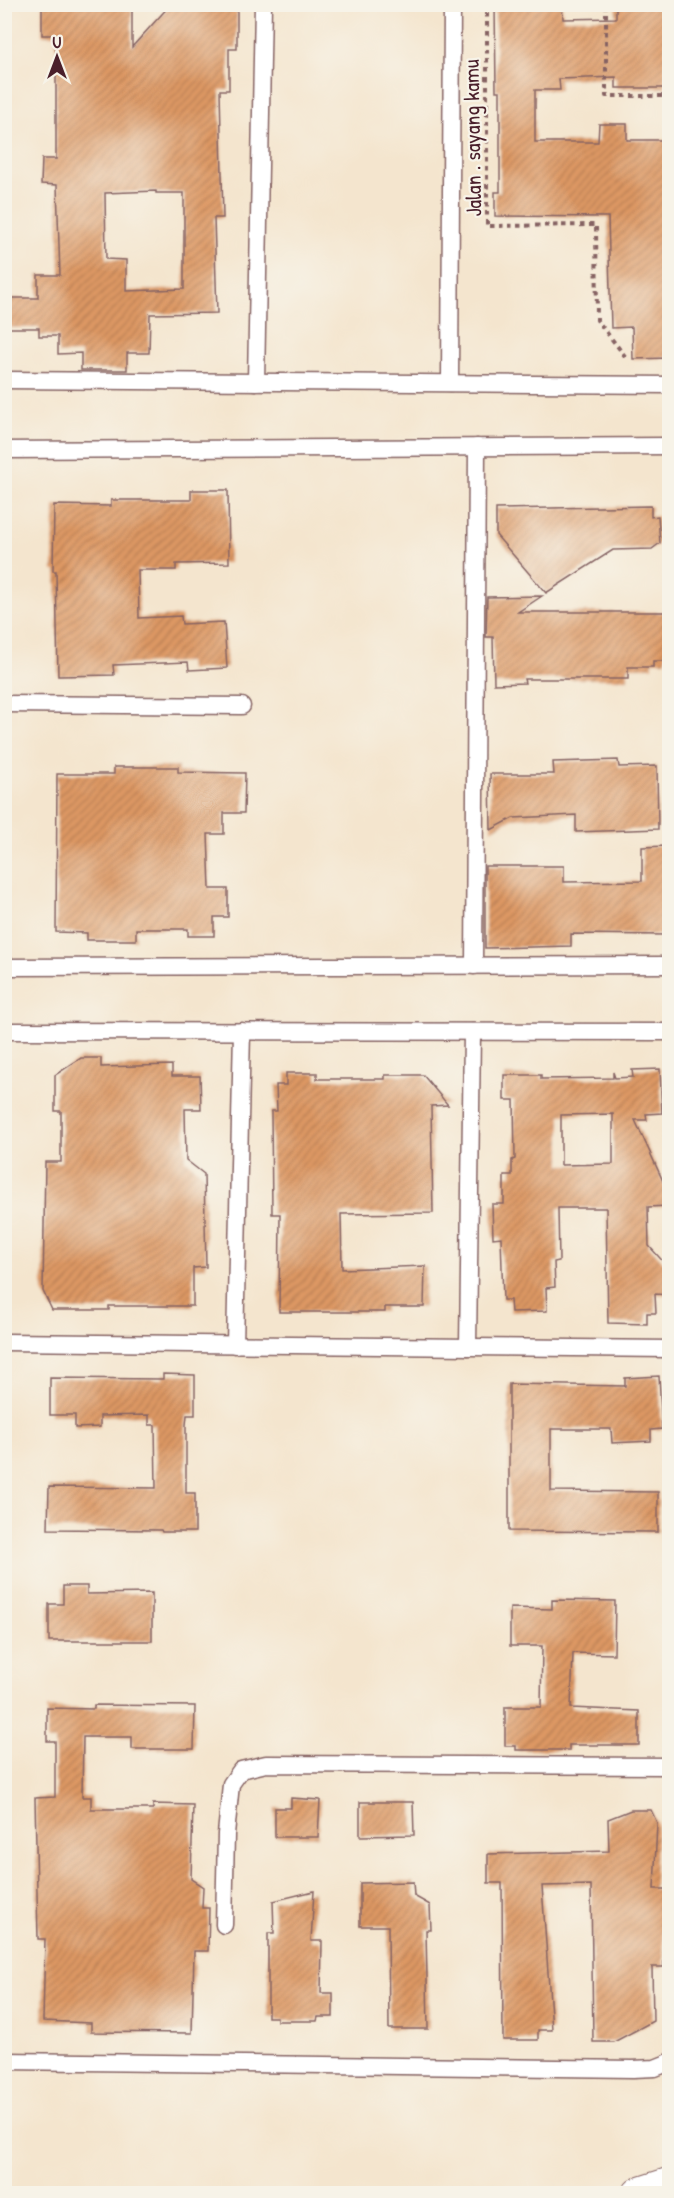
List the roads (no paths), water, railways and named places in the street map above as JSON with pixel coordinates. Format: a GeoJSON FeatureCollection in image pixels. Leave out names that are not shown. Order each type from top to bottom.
{"type":"FeatureCollection","features":[{"type":"Feature","properties":{"kind":"street"},"geometry":{"type":"LineString","coordinates":[[639,2193],[669,2184]]}},
{"type":"Feature","properties":{"kind":"lane"},"geometry":{"type":"LineString","coordinates":[[256,382],[263,4]]}},
{"type":"Feature","properties":{"kind":"lane"},"geometry":{"type":"LineString","coordinates":[[450,383],[452,4]]}},
{"type":"Feature","properties":{"kind":"lane"},"geometry":{"type":"LineString","coordinates":[[4,380],[669,385]]}},
{"type":"Feature","properties":{"kind":"lane"},"geometry":{"type":"LineString","coordinates":[[4,450],[669,446]]}},
{"type":"Feature","properties":{"kind":"lane"},"geometry":{"type":"LineString","coordinates":[[474,966],[477,447]]}},
{"type":"Feature","properties":{"kind":"lane"},"geometry":{"type":"LineString","coordinates":[[4,704],[242,706]]}},
{"type":"Feature","properties":{"kind":"lane"},"geometry":{"type":"LineString","coordinates":[[4,967],[669,965]]}},
{"type":"Feature","properties":{"kind":"lane"},"geometry":{"type":"LineString","coordinates":[[4,1031],[669,1032]]}},
{"type":"Feature","properties":{"kind":"lane"},"geometry":{"type":"LineString","coordinates":[[235,1345],[242,1032]]}},
{"type":"Feature","properties":{"kind":"lane"},"geometry":{"type":"LineString","coordinates":[[468,1347],[472,1032]]}},
{"type":"Feature","properties":{"kind":"lane"},"geometry":{"type":"LineString","coordinates":[[4,1342],[669,1348]]}},
{"type":"Feature","properties":{"kind":"lane"},"geometry":{"type":"LineString","coordinates":[[224,1925],[226,1834],[231,1784],[241,1770],[266,1764],[669,1766]]}},
{"type":"Feature","properties":{"kind":"lane"},"geometry":{"type":"LineString","coordinates":[[4,2061],[633,2069],[655,2068],[669,2062]]}}]}
